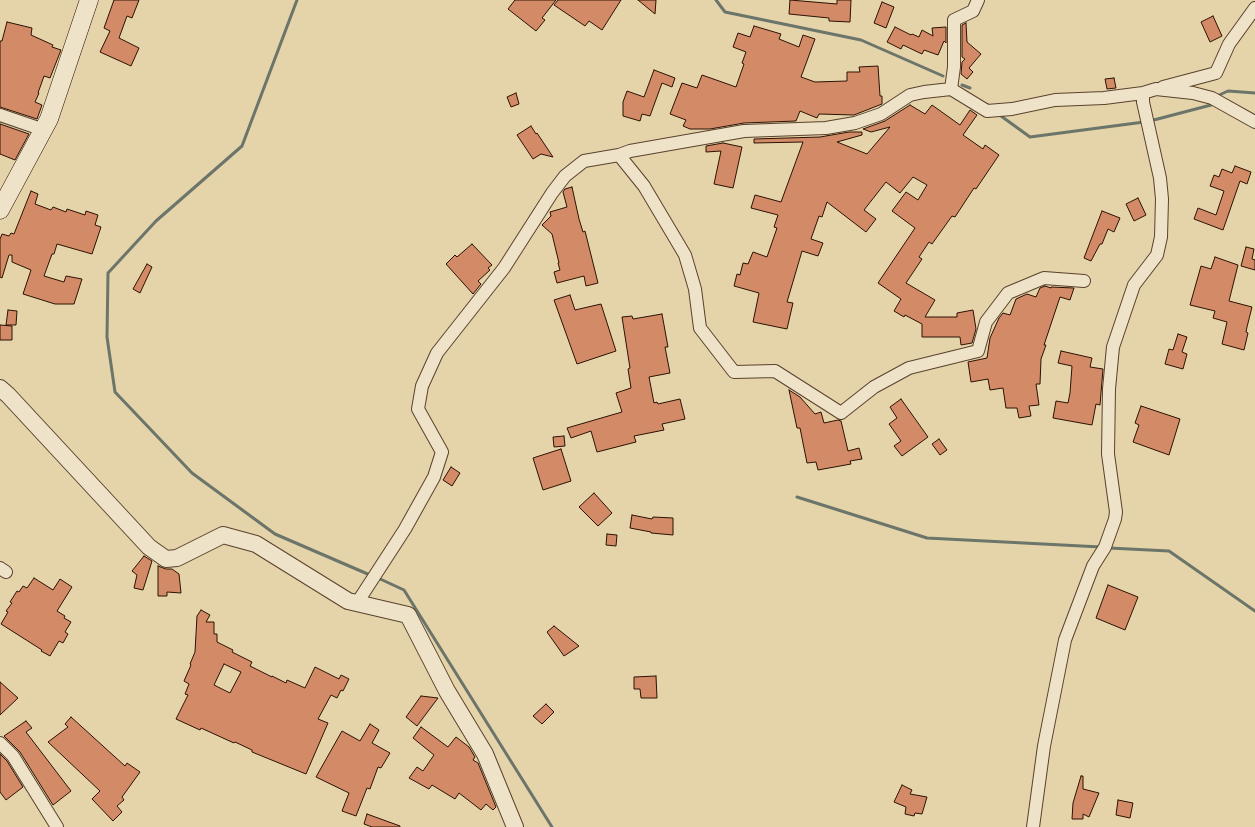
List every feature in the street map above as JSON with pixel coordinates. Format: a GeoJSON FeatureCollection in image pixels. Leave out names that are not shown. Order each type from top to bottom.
{"type":"FeatureCollection","features":[{"type":"Feature","properties":{"kind":"main road"},"geometry":{"type":"LineString","coordinates":[[0,210],[44,130],[89,0]]}},
{"type":"Feature","properties":{"kind":"street"},"geometry":{"type":"LineString","coordinates":[[951,90],[954,67],[954,20],[973,11],[978,0]]}},
{"type":"Feature","properties":{"kind":"street"},"geometry":{"type":"LineString","coordinates":[[357,603],[405,530],[430,484],[442,452],[418,409],[422,386],[437,353],[504,268],[565,176],[584,162],[630,151],[744,131],[826,128],[855,123],[881,114],[910,95],[924,92],[951,90],[987,111],[1012,109],[1055,100],[1104,98],[1149,91],[1216,73],[1229,44],[1255,8]]}},
{"type":"Feature","properties":{"kind":"street"},"geometry":{"type":"LineString","coordinates":[[1033,827],[1044,746],[1065,640],[1092,566],[1105,547],[1115,519],[1116,512],[1108,454],[1108,389],[1113,348],[1134,286],[1157,255],[1161,237],[1162,199],[1160,178],[1147,120],[1149,91]]}},
{"type":"Feature","properties":{"kind":"street"},"geometry":{"type":"LineString","coordinates":[[1149,91],[1193,93],[1212,98],[1255,122]]}},
{"type":"Feature","properties":{"kind":"street"},"geometry":{"type":"LineString","coordinates":[[0,115],[44,130]]}},
{"type":"Feature","properties":{"kind":"street"},"geometry":{"type":"LineString","coordinates":[[619,155],[644,186],[685,254],[694,289],[700,328],[734,372],[775,371],[841,413],[874,388],[909,368],[978,351],[986,322],[1008,293],[1044,278],[1084,281]]}},
{"type":"Feature","properties":{"kind":"street"},"geometry":{"type":"LineString","coordinates":[[0,388],[8,394],[149,548],[166,559],[177,558],[222,535],[256,544],[348,601],[408,615],[447,691],[485,754],[515,827]]}},
{"type":"Feature","properties":{"kind":"street"},"geometry":{"type":"LineString","coordinates":[[0,743],[13,756],[56,827]]}},
{"type":"Feature","properties":{"kind":"building"},"geometry":{"type":"Polygon","coordinates":[[[114,0],[139,0],[132,18],[127,16],[119,38],[139,48],[131,66],[100,52],[110,31],[104,28],[114,0]]]}},
{"type":"Feature","properties":{"kind":"building"},"geometry":{"type":"Polygon","coordinates":[[[515,0],[556,0],[542,18],[545,20],[536,31],[508,9],[515,0]]]}},
{"type":"Feature","properties":{"kind":"building"},"geometry":{"type":"Polygon","coordinates":[[[558,0],[621,0],[602,30],[589,21],[585,26],[554,5],[558,0]]]}},
{"type":"Feature","properties":{"kind":"building"},"geometry":{"type":"Polygon","coordinates":[[[638,0],[656,0],[655,14],[638,0]]]}},
{"type":"Feature","properties":{"kind":"building"},"geometry":{"type":"Polygon","coordinates":[[[790,0],[837,4],[837,0],[851,0],[850,22],[829,21],[829,18],[789,14],[790,0]]]}},
{"type":"Feature","properties":{"kind":"building"},"geometry":{"type":"Polygon","coordinates":[[[882,2],[894,7],[886,28],[874,23],[882,2]]]}},
{"type":"Feature","properties":{"kind":"building"},"geometry":{"type":"Polygon","coordinates":[[[1213,16],[1222,36],[1210,42],[1201,22],[1213,16]]]}},
{"type":"Feature","properties":{"kind":"building"},"geometry":{"type":"Polygon","coordinates":[[[7,22],[32,28],[31,35],[61,50],[50,78],[44,76],[38,93],[35,102],[42,105],[37,119],[0,107],[0,41],[2,41],[7,22]]]}},
{"type":"Feature","properties":{"kind":"building"},"geometry":{"type":"Polygon","coordinates":[[[966,23],[967,42],[981,54],[969,68],[973,72],[967,79],[961,74],[962,62],[965,59],[962,57],[962,25],[966,23]]]}},
{"type":"Feature","properties":{"kind":"building"},"geometry":{"type":"Polygon","coordinates":[[[754,26],[781,34],[779,39],[799,47],[803,35],[815,39],[801,77],[815,82],[847,81],[847,72],[860,72],[859,67],[878,66],[882,104],[854,115],[819,114],[817,118],[800,111],[796,121],[744,123],[710,129],[690,129],[683,126],[686,120],[670,114],[682,83],[697,88],[702,75],[736,87],[746,52],[733,47],[738,33],[750,37],[754,26]]]}},
{"type":"Feature","properties":{"kind":"building"},"geometry":{"type":"Polygon","coordinates":[[[895,27],[919,37],[922,30],[933,36],[932,28],[946,27],[946,43],[944,41],[938,55],[924,50],[922,54],[903,45],[901,49],[887,42],[895,27]]]}},
{"type":"Feature","properties":{"kind":"building"},"geometry":{"type":"Polygon","coordinates":[[[654,70],[675,78],[672,87],[662,83],[650,116],[642,114],[640,121],[623,116],[623,102],[627,91],[644,97],[654,70]]]}},
{"type":"Feature","properties":{"kind":"building"},"geometry":{"type":"Polygon","coordinates":[[[1114,78],[1116,88],[1107,89],[1105,79],[1114,78]]]}},
{"type":"Feature","properties":{"kind":"building"},"geometry":{"type":"Polygon","coordinates":[[[516,93],[519,104],[511,107],[507,97],[516,93]]]}},
{"type":"Feature","properties":{"kind":"building"},"geometry":{"type":"Polygon","coordinates":[[[910,105],[925,114],[932,105],[960,125],[970,110],[977,115],[963,135],[983,149],[985,145],[999,155],[955,217],[952,216],[932,244],[929,242],[919,257],[922,259],[906,283],[935,300],[925,317],[957,317],[957,313],[973,310],[976,329],[972,343],[961,345],[960,337],[922,337],[922,324],[894,311],[901,299],[878,283],[915,228],[892,211],[906,192],[918,200],[927,185],[913,177],[900,193],[886,182],[864,210],[876,219],[866,232],[827,202],[822,217],[819,216],[811,239],[823,243],[818,256],[802,251],[787,302],[793,303],[787,329],[753,322],[759,293],[734,286],[737,274],[740,275],[743,263],[748,264],[753,252],[767,257],[777,228],[774,227],[778,215],[751,208],[755,195],[781,202],[803,142],[754,143],[754,139],[820,137],[849,132],[862,132],[862,135],[837,142],[867,154],[890,127],[871,132],[863,129],[885,121],[910,105]]]}},
{"type":"Feature","properties":{"kind":"building"},"geometry":{"type":"Polygon","coordinates":[[[0,124],[29,134],[15,160],[0,154],[0,124]]]}},
{"type":"Feature","properties":{"kind":"building"},"geometry":{"type":"Polygon","coordinates":[[[531,126],[553,157],[541,154],[533,159],[517,135],[531,126]]]}},
{"type":"Feature","properties":{"kind":"building"},"geometry":{"type":"Polygon","coordinates":[[[723,143],[742,147],[733,188],[714,184],[721,151],[706,152],[706,146],[723,143]]]}},
{"type":"Feature","properties":{"kind":"building"},"geometry":{"type":"Polygon","coordinates":[[[1235,166],[1251,172],[1247,184],[1240,181],[1223,230],[1194,219],[1198,208],[1216,215],[1224,191],[1210,186],[1214,175],[1219,177],[1222,169],[1232,173],[1235,166]]]}},
{"type":"Feature","properties":{"kind":"building"},"geometry":{"type":"Polygon","coordinates":[[[572,187],[579,219],[583,232],[585,231],[598,283],[586,286],[584,276],[557,283],[554,272],[560,270],[552,234],[542,225],[551,216],[550,212],[567,207],[563,192],[565,189],[572,187]]]}},
{"type":"Feature","properties":{"kind":"building"},"geometry":{"type":"Polygon","coordinates":[[[31,191],[38,194],[35,204],[51,210],[53,207],[66,212],[67,209],[85,215],[86,211],[98,215],[95,225],[101,227],[92,254],[57,244],[44,276],[64,282],[66,276],[82,279],[74,304],[55,304],[23,294],[31,270],[12,262],[12,255],[9,255],[2,278],[0,277],[0,239],[2,234],[9,236],[11,233],[14,234],[31,191]]]}},
{"type":"Feature","properties":{"kind":"building"},"geometry":{"type":"Polygon","coordinates":[[[1138,198],[1146,215],[1134,221],[1126,204],[1138,198]]]}},
{"type":"Feature","properties":{"kind":"building"},"geometry":{"type":"Polygon","coordinates":[[[1102,211],[1120,218],[1114,232],[1108,229],[1102,244],[1100,244],[1091,261],[1084,258],[1102,211]]]}},
{"type":"Feature","properties":{"kind":"building"},"geometry":{"type":"Polygon","coordinates":[[[472,244],[492,265],[488,268],[490,270],[478,281],[481,284],[473,294],[446,264],[455,255],[457,257],[472,244]]]}},
{"type":"Feature","properties":{"kind":"building"},"geometry":{"type":"Polygon","coordinates":[[[1246,247],[1254,249],[1252,259],[1255,260],[1255,270],[1241,266],[1246,247]]]}},
{"type":"Feature","properties":{"kind":"building"},"geometry":{"type":"Polygon","coordinates":[[[1215,257],[1238,265],[1229,301],[1252,307],[1244,350],[1222,344],[1227,322],[1213,318],[1215,311],[1190,305],[1201,266],[1211,269],[1215,257]]]}},
{"type":"Feature","properties":{"kind":"building"},"geometry":{"type":"Polygon","coordinates":[[[147,264],[152,267],[140,293],[133,289],[147,264]]]}},
{"type":"Feature","properties":{"kind":"building"},"geometry":{"type":"Polygon","coordinates":[[[1045,286],[1051,288],[1074,288],[1070,300],[1060,297],[1044,345],[1046,345],[1041,359],[1040,384],[1036,384],[1039,405],[1029,406],[1031,416],[1019,418],[1017,408],[1006,408],[1003,388],[990,390],[988,379],[971,382],[968,362],[987,358],[990,338],[999,318],[1003,313],[1010,315],[1016,299],[1027,294],[1036,297],[1040,288],[1045,286]]]}},
{"type":"Feature","properties":{"kind":"building"},"geometry":{"type":"Polygon","coordinates":[[[570,295],[575,310],[601,304],[616,351],[577,364],[554,300],[570,295]]]}},
{"type":"Feature","properties":{"kind":"building"},"geometry":{"type":"Polygon","coordinates":[[[8,310],[17,311],[16,325],[6,325],[8,310]]]}},
{"type":"Feature","properties":{"kind":"building"},"geometry":{"type":"Polygon","coordinates":[[[662,314],[668,347],[665,347],[670,373],[649,377],[654,403],[657,402],[658,404],[680,399],[685,419],[662,424],[664,430],[634,436],[636,442],[597,452],[591,431],[571,438],[567,428],[622,412],[616,393],[631,388],[628,369],[630,368],[622,317],[632,316],[633,319],[662,314]]]}},
{"type":"Feature","properties":{"kind":"building"},"geometry":{"type":"Polygon","coordinates":[[[0,325],[12,326],[12,340],[0,340],[0,325]]]}},
{"type":"Feature","properties":{"kind":"building"},"geometry":{"type":"Polygon","coordinates":[[[1178,334],[1187,337],[1182,352],[1187,354],[1183,369],[1165,364],[1169,349],[1173,350],[1178,334]]]}},
{"type":"Feature","properties":{"kind":"building"},"geometry":{"type":"Polygon","coordinates":[[[1061,351],[1092,358],[1090,367],[1103,369],[1100,405],[1096,404],[1092,425],[1053,418],[1056,401],[1068,403],[1070,393],[1072,366],[1058,363],[1061,351]]]}},
{"type":"Feature","properties":{"kind":"building"},"geometry":{"type":"Polygon","coordinates":[[[789,390],[800,397],[815,414],[821,412],[824,423],[841,421],[848,451],[859,448],[862,459],[850,461],[851,464],[818,470],[816,462],[807,463],[800,428],[797,428],[789,390]]]}},
{"type":"Feature","properties":{"kind":"building"},"geometry":{"type":"Polygon","coordinates":[[[901,399],[928,437],[902,456],[894,446],[901,441],[889,424],[897,418],[890,407],[901,399]]]}},
{"type":"Feature","properties":{"kind":"building"},"geometry":{"type":"Polygon","coordinates":[[[1141,406],[1180,419],[1169,455],[1133,442],[1139,425],[1135,423],[1141,406]]]}},
{"type":"Feature","properties":{"kind":"building"},"geometry":{"type":"Polygon","coordinates":[[[564,436],[565,446],[554,447],[553,437],[564,436]]]}},
{"type":"Feature","properties":{"kind":"building"},"geometry":{"type":"Polygon","coordinates":[[[939,439],[947,450],[940,455],[932,444],[939,439]]]}},
{"type":"Feature","properties":{"kind":"building"},"geometry":{"type":"Polygon","coordinates":[[[561,449],[571,481],[543,490],[533,458],[561,449]]]}},
{"type":"Feature","properties":{"kind":"building"},"geometry":{"type":"Polygon","coordinates":[[[451,467],[460,473],[452,486],[443,480],[451,467]]]}},
{"type":"Feature","properties":{"kind":"building"},"geometry":{"type":"Polygon","coordinates":[[[594,493],[612,513],[598,526],[579,507],[594,493]]]}},
{"type":"Feature","properties":{"kind":"building"},"geometry":{"type":"Polygon","coordinates":[[[632,515],[652,519],[653,517],[673,518],[673,535],[651,533],[630,528],[632,515]]]}},
{"type":"Feature","properties":{"kind":"building"},"geometry":{"type":"Polygon","coordinates":[[[607,534],[617,535],[616,546],[606,545],[607,534]]]}},
{"type":"Feature","properties":{"kind":"building"},"geometry":{"type":"Polygon","coordinates":[[[144,556],[152,561],[143,590],[134,588],[137,575],[132,571],[144,556]]]}},
{"type":"Feature","properties":{"kind":"building"},"geometry":{"type":"Polygon","coordinates":[[[158,566],[172,569],[179,574],[181,593],[167,592],[167,596],[158,596],[158,566]]]}},
{"type":"Feature","properties":{"kind":"building"},"geometry":{"type":"Polygon","coordinates":[[[34,578],[53,590],[60,579],[72,587],[57,611],[71,622],[65,632],[68,634],[63,643],[59,641],[50,656],[1,624],[17,591],[19,592],[23,586],[27,588],[34,578]]]}},
{"type":"Feature","properties":{"kind":"building"},"geometry":{"type":"Polygon","coordinates":[[[1108,585],[1138,597],[1125,630],[1096,618],[1108,585]]]}},
{"type":"Feature","properties":{"kind":"building"},"geometry":{"type":"Polygon","coordinates":[[[201,610],[210,615],[206,622],[214,622],[214,634],[217,634],[217,642],[252,662],[250,666],[286,683],[287,680],[305,688],[315,667],[339,679],[341,675],[349,679],[337,698],[331,695],[318,719],[328,723],[306,774],[252,752],[252,750],[235,742],[201,728],[200,730],[176,719],[188,695],[185,694],[189,684],[184,681],[195,652],[197,616],[201,610]],[[224,664],[214,685],[230,693],[241,672],[224,664]]]}},
{"type":"Feature","properties":{"kind":"building"},"geometry":{"type":"Polygon","coordinates":[[[554,626],[579,646],[564,656],[547,632],[554,626]]]}},
{"type":"Feature","properties":{"kind":"building"},"geometry":{"type":"Polygon","coordinates":[[[656,676],[657,698],[641,698],[640,689],[634,689],[634,677],[656,676]]]}},
{"type":"Feature","properties":{"kind":"building"},"geometry":{"type":"Polygon","coordinates":[[[0,682],[18,698],[0,715],[0,682]]]}},
{"type":"Feature","properties":{"kind":"building"},"geometry":{"type":"Polygon","coordinates":[[[421,696],[438,698],[417,726],[406,717],[421,696]]]}},
{"type":"Feature","properties":{"kind":"building"},"geometry":{"type":"Polygon","coordinates":[[[546,704],[554,712],[542,724],[533,716],[546,704]]]}},
{"type":"Feature","properties":{"kind":"building"},"geometry":{"type":"Polygon","coordinates":[[[71,717],[125,766],[127,763],[140,772],[122,797],[124,800],[117,806],[122,812],[113,821],[92,799],[100,791],[48,742],[68,727],[65,724],[71,717]]]}},
{"type":"Feature","properties":{"kind":"building"},"geometry":{"type":"Polygon","coordinates":[[[26,721],[32,728],[26,732],[71,791],[53,805],[20,752],[4,736],[26,721]]]}},
{"type":"Feature","properties":{"kind":"building"},"geometry":{"type":"Polygon","coordinates":[[[370,724],[379,730],[372,743],[390,753],[381,768],[378,767],[370,789],[367,788],[356,816],[342,811],[349,793],[316,777],[342,731],[360,741],[370,724]]]}},
{"type":"Feature","properties":{"kind":"building"},"geometry":{"type":"Polygon","coordinates":[[[421,727],[448,747],[456,737],[469,747],[475,757],[473,760],[478,763],[496,807],[493,810],[486,804],[481,810],[459,793],[455,799],[432,785],[429,789],[409,778],[417,767],[423,771],[434,755],[413,738],[421,727]]]}},
{"type":"Feature","properties":{"kind":"building"},"geometry":{"type":"Polygon","coordinates":[[[0,754],[7,761],[23,787],[6,800],[0,792],[0,754]]]}},
{"type":"Feature","properties":{"kind":"building"},"geometry":{"type":"Polygon","coordinates":[[[1081,776],[1083,776],[1083,789],[1099,793],[1089,817],[1083,814],[1083,819],[1072,819],[1073,803],[1081,776]]]}},
{"type":"Feature","properties":{"kind":"building"},"geometry":{"type":"Polygon","coordinates":[[[902,785],[912,790],[910,794],[927,797],[922,814],[915,813],[914,816],[905,814],[906,807],[894,802],[902,785]]]}},
{"type":"Feature","properties":{"kind":"building"},"geometry":{"type":"Polygon","coordinates":[[[1118,800],[1133,803],[1130,818],[1116,815],[1118,800]]]}},
{"type":"Feature","properties":{"kind":"building"},"geometry":{"type":"Polygon","coordinates":[[[367,814],[400,827],[372,827],[364,824],[367,814]]]}},
{"type":"Feature","properties":{"kind":"waterway"},"geometry":{"type":"LineString","coordinates":[[297,0],[242,146],[156,221],[108,273],[107,337],[115,392],[192,473],[275,534],[370,575]]}},
{"type":"Feature","properties":{"kind":"waterway"},"geometry":{"type":"LineString","coordinates":[[716,0],[725,12],[861,40],[943,76]]}},
{"type":"Feature","properties":{"kind":"waterway"},"geometry":{"type":"LineString","coordinates":[[962,85],[970,88]]}},
{"type":"Feature","properties":{"kind":"waterway"},"geometry":{"type":"LineString","coordinates":[[1217,96],[1228,91],[1255,93]]}},
{"type":"Feature","properties":{"kind":"waterway"},"geometry":{"type":"LineString","coordinates":[[1150,121],[1211,105],[1211,102]]}},
{"type":"Feature","properties":{"kind":"waterway"},"geometry":{"type":"LineString","coordinates":[[1001,116],[1030,137],[1144,122]]}},
{"type":"Feature","properties":{"kind":"waterway"},"geometry":{"type":"LineString","coordinates":[[797,497],[927,538],[1101,547]]}},
{"type":"Feature","properties":{"kind":"waterway"},"geometry":{"type":"LineString","coordinates":[[1109,548],[1169,551],[1255,611]]}},
{"type":"Feature","properties":{"kind":"waterway"},"geometry":{"type":"LineString","coordinates":[[378,578],[404,590],[552,827]]}}]}
